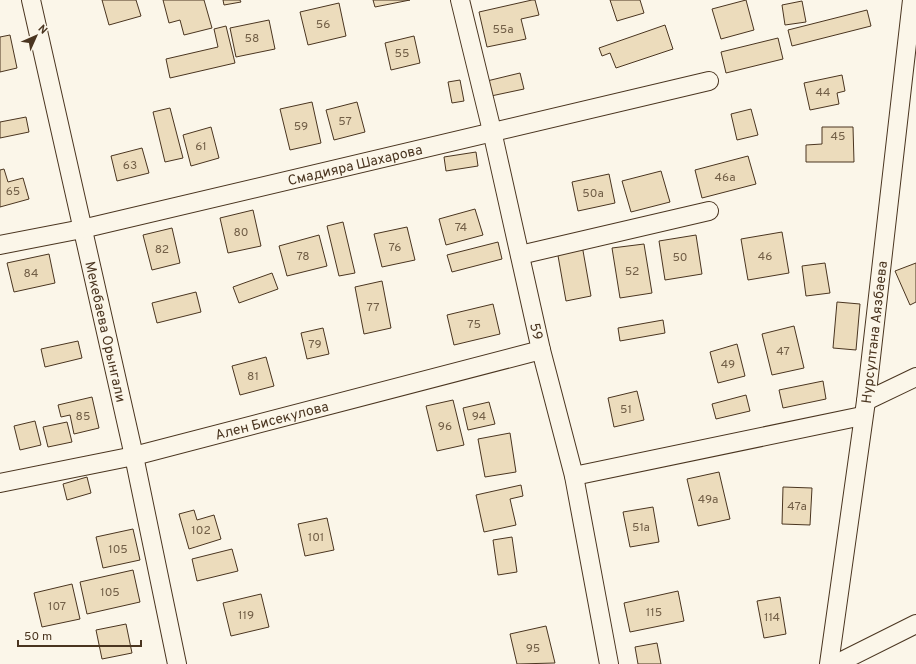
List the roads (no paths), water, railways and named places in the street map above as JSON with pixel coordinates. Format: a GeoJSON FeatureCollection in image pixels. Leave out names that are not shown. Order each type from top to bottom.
{"type":"FeatureCollection","features":[{"type":"Feature","properties":{"kind":"street","name":"Мекебаева Орынгали"},"geometry":{"type":"LineString","coordinates":[[31,0],[134,456],[177,664]]}},
{"type":"Feature","properties":{"kind":"street","name":"59"},"geometry":{"type":"LineString","coordinates":[[460,0],[492,131],[541,350],[574,476],[609,664]]}},
{"type":"Feature","properties":{"kind":"street","name":"Нурсултана Аязбаева"},"geometry":{"type":"LineString","coordinates":[[829,664],[864,408],[912,0]]}},
{"type":"Feature","properties":{"kind":"street","name":"Смадияра Шахарова"},"geometry":{"type":"LineString","coordinates":[[0,245],[82,229],[709,81]]}},
{"type":"Feature","properties":{"kind":"street"},"geometry":{"type":"LineString","coordinates":[[520,255],[709,211]]}},
{"type":"Feature","properties":{"kind":"street","name":"Ален Бисекулова"},"geometry":{"type":"LineString","coordinates":[[0,483],[134,456],[541,350]]}},
{"type":"Feature","properties":{"kind":"street"},"geometry":{"type":"LineString","coordinates":[[574,476],[864,408],[916,377]]}},
{"type":"Feature","properties":{"kind":"street"},"geometry":{"type":"LineString","coordinates":[[836,664],[916,624]]}}]}
